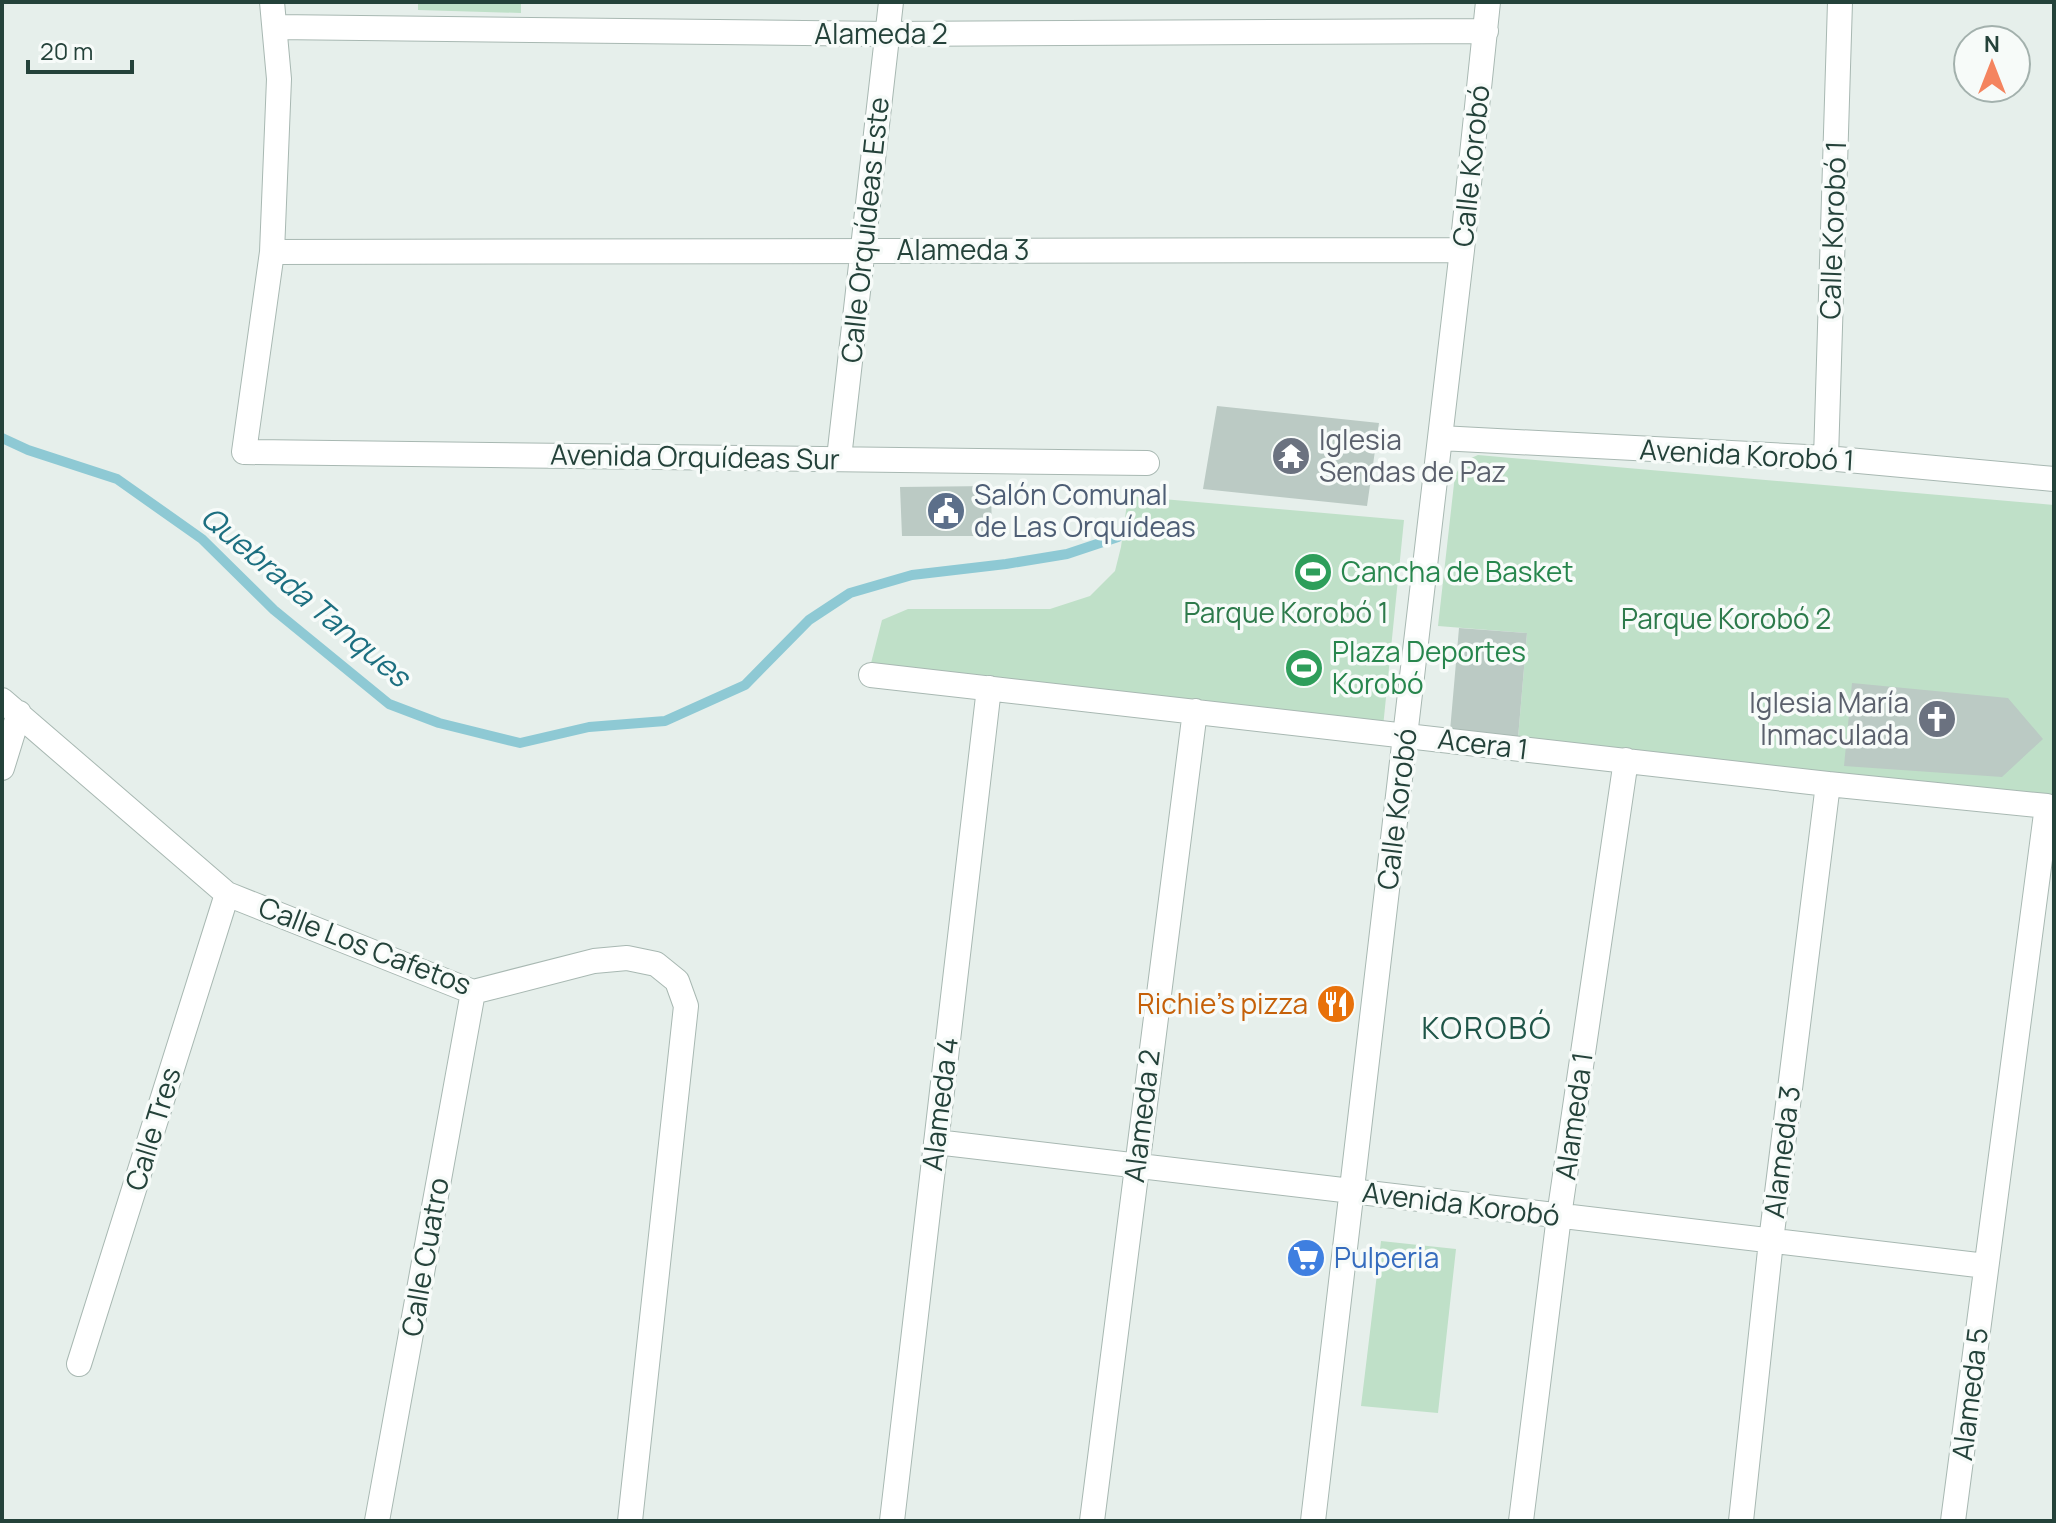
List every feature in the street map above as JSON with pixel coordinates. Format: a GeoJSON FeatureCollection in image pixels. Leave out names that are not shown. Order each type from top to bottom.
{"type":"FeatureCollection","features":[{"type":"Feature","properties":{"kind":"street"},"geometry":{"type":"LineString","coordinates":[[272,2],[279,79],[272,252]]}},
{"type":"Feature","properties":{"kind":"street","name":"Calle Orquídeas Este"},"geometry":{"type":"LineString","coordinates":[[839,458],[891,2]]}},
{"type":"Feature","properties":{"kind":"street","name":"Calle Korobó"},"geometry":{"type":"LineString","coordinates":[[1313,1521],[1462,250],[1488,2]]}},
{"type":"Feature","properties":{"kind":"street","name":"Calle Korobó 1"},"geometry":{"type":"LineString","coordinates":[[1826,458],[1840,2]]}},
{"type":"Feature","properties":{"kind":"street","name":"Alameda 2"},"geometry":{"type":"LineString","coordinates":[[276,27],[887,34],[1486,31]]}},
{"type":"Feature","properties":{"kind":"street","name":"Alameda 3"},"geometry":{"type":"LineString","coordinates":[[272,252],[1462,250]]}},
{"type":"Feature","properties":{"kind":"street","name":"Avenida Orquídeas Sur"},"geometry":{"type":"LineString","coordinates":[[272,252],[244,452],[1147,463]]}},
{"type":"Feature","properties":{"kind":"street","name":"Avenida Korobó 1"},"geometry":{"type":"LineString","coordinates":[[1440,438],[1826,458],[2054,479]]}},
{"type":"Feature","properties":{"kind":"street","name":"Acera 1"},"geometry":{"type":"LineString","coordinates":[[871,675],[2047,806]]}},
{"type":"Feature","properties":{"kind":"street","name":"Alameda 4"},"geometry":{"type":"LineString","coordinates":[[892,1521],[989,688]]}},
{"type":"Feature","properties":{"kind":"street"},"geometry":{"type":"LineString","coordinates":[[2,768],[11,707]]}},
{"type":"Feature","properties":{"kind":"street","name":"Calle Los Cafetos"},"geometry":{"type":"LineString","coordinates":[[11,707],[227,894],[473,992],[594,961],[627,958],[656,964],[677,981],[686,1006],[630,1521]]}},
{"type":"Feature","properties":{"kind":"street","name":"Alameda 2"},"geometry":{"type":"LineString","coordinates":[[1092,1521],[1195,711]]}},
{"type":"Feature","properties":{"kind":"street","name":"Alameda 1"},"geometry":{"type":"LineString","coordinates":[[1521,1521],[1559,1216],[1626,760]]}},
{"type":"Feature","properties":{"kind":"street","name":"Alameda 3"},"geometry":{"type":"LineString","coordinates":[[1741,1521],[1771,1241],[1828,784]]}},
{"type":"Feature","properties":{"kind":"street","name":"Alameda 5"},"geometry":{"type":"LineString","coordinates":[[1953,1521],[2047,806]]}},
{"type":"Feature","properties":{"kind":"street","name":"Calle Tres"},"geometry":{"type":"LineString","coordinates":[[79,1364],[227,894]]}},
{"type":"Feature","properties":{"kind":"street","name":"Calle Cuatro"},"geometry":{"type":"LineString","coordinates":[[377,1521],[473,992]]}},
{"type":"Feature","properties":{"kind":"street","name":"Avenida Korobó"},"geometry":{"type":"LineString","coordinates":[[936,1142],[1986,1266]]}},
{"type":"Feature","properties":{"kind":"green space"},"geometry":{"type":"Polygon","coordinates":[[[418,2],[521,2],[521,13],[418,10],[418,2]]]}},
{"type":"Feature","properties":{"kind":"green space","name":"Parque Korobó 2"},"geometry":{"type":"Polygon","coordinates":[[[1478,455],[2054,505],[2052,799],[1518,738],[1527,633],[1438,626],[1455,475],[1464,461],[1478,455]]]}},
{"type":"Feature","properties":{"kind":"green space","name":"Parque Korobó 1"},"geometry":{"type":"Polygon","coordinates":[[[1128,496],[1404,520],[1383,727],[870,667],[882,620],[908,609],[1050,609],[1090,596],[1115,571],[1128,496]]]}},
{"type":"Feature","properties":{"kind":"green space"},"geometry":{"type":"Polygon","coordinates":[[[1381,1241],[1456,1249],[1438,1413],[1361,1406],[1381,1241]]]}},
{"type":"Feature","properties":{"kind":"building","name":"Iglesia Sendas de Paz"},"geometry":{"type":"Polygon","coordinates":[[[1217,406],[1379,423],[1367,506],[1203,489],[1217,406]]]}},
{"type":"Feature","properties":{"kind":"building","name":"Salón Comunal de Las Orquídeas"},"geometry":{"type":"Polygon","coordinates":[[[991,486],[992,536],[902,536],[900,487],[991,486]]]}},
{"type":"Feature","properties":{"kind":"building"},"geometry":{"type":"Polygon","coordinates":[[[1459,628],[1527,633],[1518,738],[1450,731],[1459,628]]]}},
{"type":"Feature","properties":{"kind":"building","name":"Iglesia María Inmaculada"},"geometry":{"type":"Polygon","coordinates":[[[1852,683],[2008,698],[2043,739],[2002,777],[1844,766],[1852,683]]]}},
{"type":"Feature","properties":{"kind":"waterway","name":"Quebrada Tanques"},"geometry":{"type":"LineString","coordinates":[[2,438],[28,450],[117,479],[202,539],[274,610],[389,704],[439,723],[520,743],[589,727],[665,721],[745,685],[809,620],[850,593],[912,575],[1067,554],[1118,537]]}},
{"type":"Feature","properties":{"kind":"place","name":"Iglesia Sendas de Paz"},"geometry":{"type":"Point","coordinates":[1291,456]}},
{"type":"Feature","properties":{"kind":"place","name":"Salón Comunal de Las Orquídeas"},"geometry":{"type":"Point","coordinates":[946,511]}},
{"type":"Feature","properties":{"kind":"place","name":"Cancha de Basket"},"geometry":{"type":"Point","coordinates":[1313,572]}},
{"type":"Feature","properties":{"kind":"place","name":"Plaza Deportes Korobó"},"geometry":{"type":"Point","coordinates":[1304,668]}},
{"type":"Feature","properties":{"kind":"place","name":"Iglesia María Inmaculada"},"geometry":{"type":"Point","coordinates":[1937,719]}},
{"type":"Feature","properties":{"kind":"place","name":"Richie's pizza"},"geometry":{"type":"Point","coordinates":[1336,1004]}},
{"type":"Feature","properties":{"kind":"place","name":"Pulperia"},"geometry":{"type":"Point","coordinates":[1306,1258]}},
{"type":"Feature","properties":{"kind":"district","name":"KOROBÓ"},"geometry":{"type":"Point","coordinates":[1487,1029]}}]}
